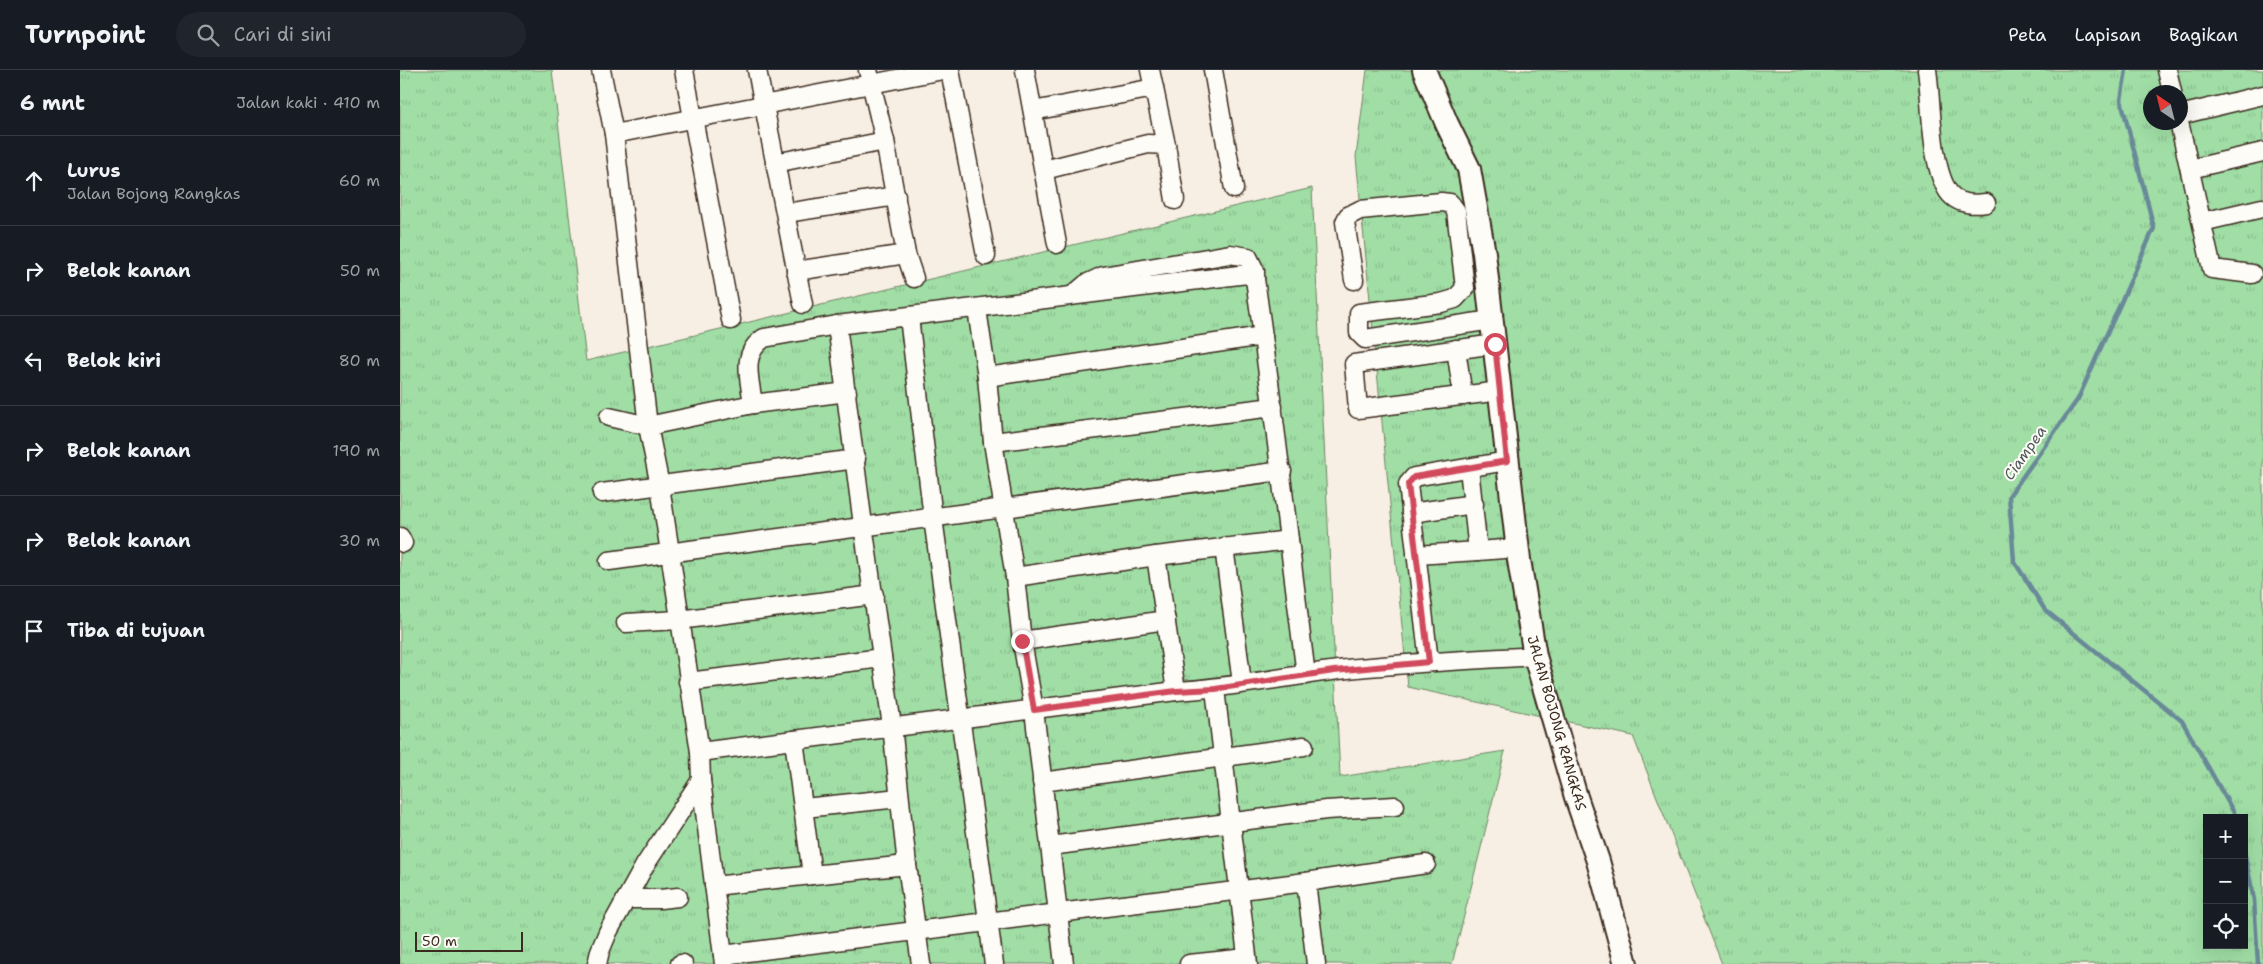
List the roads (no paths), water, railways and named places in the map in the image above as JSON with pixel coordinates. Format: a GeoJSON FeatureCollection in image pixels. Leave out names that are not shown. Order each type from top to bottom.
{"type":"FeatureCollection","features":[{"type":"Feature","properties":{"kind":"main road","name":"JALAN BOJONG RANGKAS"},"geometry":{"type":"LineString","coordinates":[[1424,70],[1446,124],[1470,169],[1480,224],[1495,344],[1517,548],[1535,656],[1576,797],[1598,861],[1626,964]]}},
{"type":"Feature","properties":{"kind":"street"},"geometry":{"type":"LineString","coordinates":[[601,70],[614,134],[648,426],[660,486],[700,752],[701,780],[723,960],[1057,913],[1306,882],[1426,864]]}},
{"type":"Feature","properties":{"kind":"street"},"geometry":{"type":"LineString","coordinates":[[684,70],[731,320]]}},
{"type":"Feature","properties":{"kind":"street"},"geometry":{"type":"LineString","coordinates":[[757,70],[786,212],[802,304]]}},
{"type":"Feature","properties":{"kind":"street"},"geometry":{"type":"LineString","coordinates":[[614,134],[764,104],[869,77],[943,70]]}},
{"type":"Feature","properties":{"kind":"street"},"geometry":{"type":"LineString","coordinates":[[950,70],[986,256]]}},
{"type":"Feature","properties":{"kind":"street"},"geometry":{"type":"LineString","coordinates":[[1026,70],[1057,244]]}},
{"type":"Feature","properties":{"kind":"street"},"geometry":{"type":"LineString","coordinates":[[1150,70],[1166,145],[1175,200]]}},
{"type":"Feature","properties":{"kind":"street"},"geometry":{"type":"LineString","coordinates":[[1213,70],[1234,189]]}},
{"type":"Feature","properties":{"kind":"street"},"geometry":{"type":"LineString","coordinates":[[1927,70],[1939,168],[1943,180],[1951,194],[1964,203],[1986,203]]}},
{"type":"Feature","properties":{"kind":"street"},"geometry":{"type":"LineString","coordinates":[[2167,70],[2170,85]]}},
{"type":"Feature","properties":{"kind":"street"},"geometry":{"type":"LineString","coordinates":[[869,77],[885,141],[906,254],[914,278]]}},
{"type":"Feature","properties":{"kind":"street"},"geometry":{"type":"LineString","coordinates":[[1033,111],[1154,88]]}},
{"type":"Feature","properties":{"kind":"street"},"geometry":{"type":"LineString","coordinates":[[2188,113],[2263,95]]}},
{"type":"Feature","properties":{"kind":"street"},"geometry":{"type":"LineString","coordinates":[[2181,130],[2212,269],[2252,274]]}},
{"type":"Feature","properties":{"kind":"street"},"geometry":{"type":"LineString","coordinates":[[775,163],[885,141]]}},
{"type":"Feature","properties":{"kind":"street"},"geometry":{"type":"LineString","coordinates":[[1044,170],[1148,144],[1166,145]]}},
{"type":"Feature","properties":{"kind":"street"},"geometry":{"type":"LineString","coordinates":[[2190,169],[2263,152]]}},
{"type":"Feature","properties":{"kind":"street"},"geometry":{"type":"LineString","coordinates":[[786,212],[896,196]]}},
{"type":"Feature","properties":{"kind":"street"},"geometry":{"type":"LineString","coordinates":[[1354,280],[1345,222],[1348,216],[1360,210],[1441,202],[1450,203],[1456,211],[1465,288],[1455,299],[1441,303],[1359,313],[1359,333],[1366,339],[1492,320]]}},
{"type":"Feature","properties":{"kind":"street"},"geometry":{"type":"LineString","coordinates":[[2202,222],[2262,208]]}},
{"type":"Feature","properties":{"kind":"street"},"geometry":{"type":"LineString","coordinates":[[796,271],[906,254]]}},
{"type":"Feature","properties":{"kind":"street"},"geometry":{"type":"LineString","coordinates":[[753,404],[748,364],[750,353],[755,344],[764,338],[837,325],[1071,297],[1239,273],[1247,274],[1255,279],[1282,471],[1306,675]]}},
{"type":"Feature","properties":{"kind":"street"},"geometry":{"type":"LineString","coordinates":[[977,309],[987,376],[993,442],[1005,509],[1022,641],[1034,710],[1064,964]]}},
{"type":"Feature","properties":{"kind":"street"},"geometry":{"type":"LineString","coordinates":[[909,317],[933,518],[994,964]]}},
{"type":"Feature","properties":{"kind":"street"},"geometry":{"type":"LineString","coordinates":[[837,325],[892,726],[907,865],[921,964]]}},
{"type":"Feature","properties":{"kind":"street"},"geometry":{"type":"LineString","coordinates":[[987,376],[1263,336]]}},
{"type":"Feature","properties":{"kind":"street"},"geometry":{"type":"LineString","coordinates":[[1495,344],[1354,364],[1358,409],[1500,391]]}},
{"type":"Feature","properties":{"kind":"street"},"geometry":{"type":"LineString","coordinates":[[1456,349],[1463,396]]}},
{"type":"Feature","properties":{"kind":"street"},"geometry":{"type":"LineString","coordinates":[[609,417],[648,426],[753,404],[847,392]]}},
{"type":"Feature","properties":{"kind":"street"},"geometry":{"type":"LineString","coordinates":[[993,442],[1273,407]]}},
{"type":"Feature","properties":{"kind":"street"},"geometry":{"type":"LineString","coordinates":[[602,493],[856,459]]}},
{"type":"Feature","properties":{"kind":"street"},"geometry":{"type":"LineString","coordinates":[[1429,662],[1408,484],[1414,477],[1507,461]]}},
{"type":"Feature","properties":{"kind":"street"},"geometry":{"type":"LineString","coordinates":[[1469,468],[1478,551]]}},
{"type":"Feature","properties":{"kind":"street"},"geometry":{"type":"LineString","coordinates":[[608,560],[1282,471]]}},
{"type":"Feature","properties":{"kind":"street"},"geometry":{"type":"LineString","coordinates":[[1411,513],[1474,504]]}},
{"type":"Feature","properties":{"kind":"street"},"geometry":{"type":"LineString","coordinates":[[1015,577],[1156,556],[1289,540]]}},
{"type":"Feature","properties":{"kind":"street"},"geometry":{"type":"LineString","coordinates":[[1224,547],[1242,684]]}},
{"type":"Feature","properties":{"kind":"street"},"geometry":{"type":"LineString","coordinates":[[1416,555],[1517,548]]}},
{"type":"Feature","properties":{"kind":"street"},"geometry":{"type":"LineString","coordinates":[[1156,556],[1176,691]]}},
{"type":"Feature","properties":{"kind":"street"},"geometry":{"type":"LineString","coordinates":[[626,623],[679,620],[874,594]]}},
{"type":"Feature","properties":{"kind":"street"},"geometry":{"type":"LineString","coordinates":[[1022,641],[1166,620]]}},
{"type":"Feature","properties":{"kind":"street"},"geometry":{"type":"LineString","coordinates":[[700,752],[1176,691],[1215,689],[1382,665],[1535,656]]}},
{"type":"Feature","properties":{"kind":"street"},"geometry":{"type":"LineString","coordinates":[[688,682],[882,658]]}},
{"type":"Feature","properties":{"kind":"street"},"geometry":{"type":"LineString","coordinates":[[1189,964],[1248,961],[1232,823],[1221,756],[1215,689]]}},
{"type":"Feature","properties":{"kind":"street"},"geometry":{"type":"LineString","coordinates":[[794,740],[812,875]]}},
{"type":"Feature","properties":{"kind":"street"},"geometry":{"type":"LineString","coordinates":[[1042,782],[1304,746]]}},
{"type":"Feature","properties":{"kind":"street"},"geometry":{"type":"LineString","coordinates":[[597,964],[600,950],[645,865],[701,780]]}},
{"type":"Feature","properties":{"kind":"street"},"geometry":{"type":"LineString","coordinates":[[804,808],[899,798]]}},
{"type":"Feature","properties":{"kind":"street"},"geometry":{"type":"LineString","coordinates":[[1050,846],[1326,810],[1395,806]]}},
{"type":"Feature","properties":{"kind":"street"},"geometry":{"type":"LineString","coordinates":[[714,886],[907,865]]}},
{"type":"Feature","properties":{"kind":"street"},"geometry":{"type":"LineString","coordinates":[[1306,882],[1316,964]]}},
{"type":"Feature","properties":{"kind":"street"},"geometry":{"type":"LineString","coordinates":[[626,899],[678,897]]}},
{"type":"Feature","properties":{"kind":"waterway","name":"Ciampea"},"geometry":{"type":"LineString","coordinates":[[2126,70],[2121,100],[2154,228],[2078,399],[2009,496],[2014,561],[2045,610],[2182,721],[2235,814]]}},
{"type":"Feature","properties":{"kind":"waterway","name":"Ciampea"},"geometry":{"type":"LineString","coordinates":[[2246,859],[2254,900],[2258,964]]}}]}
